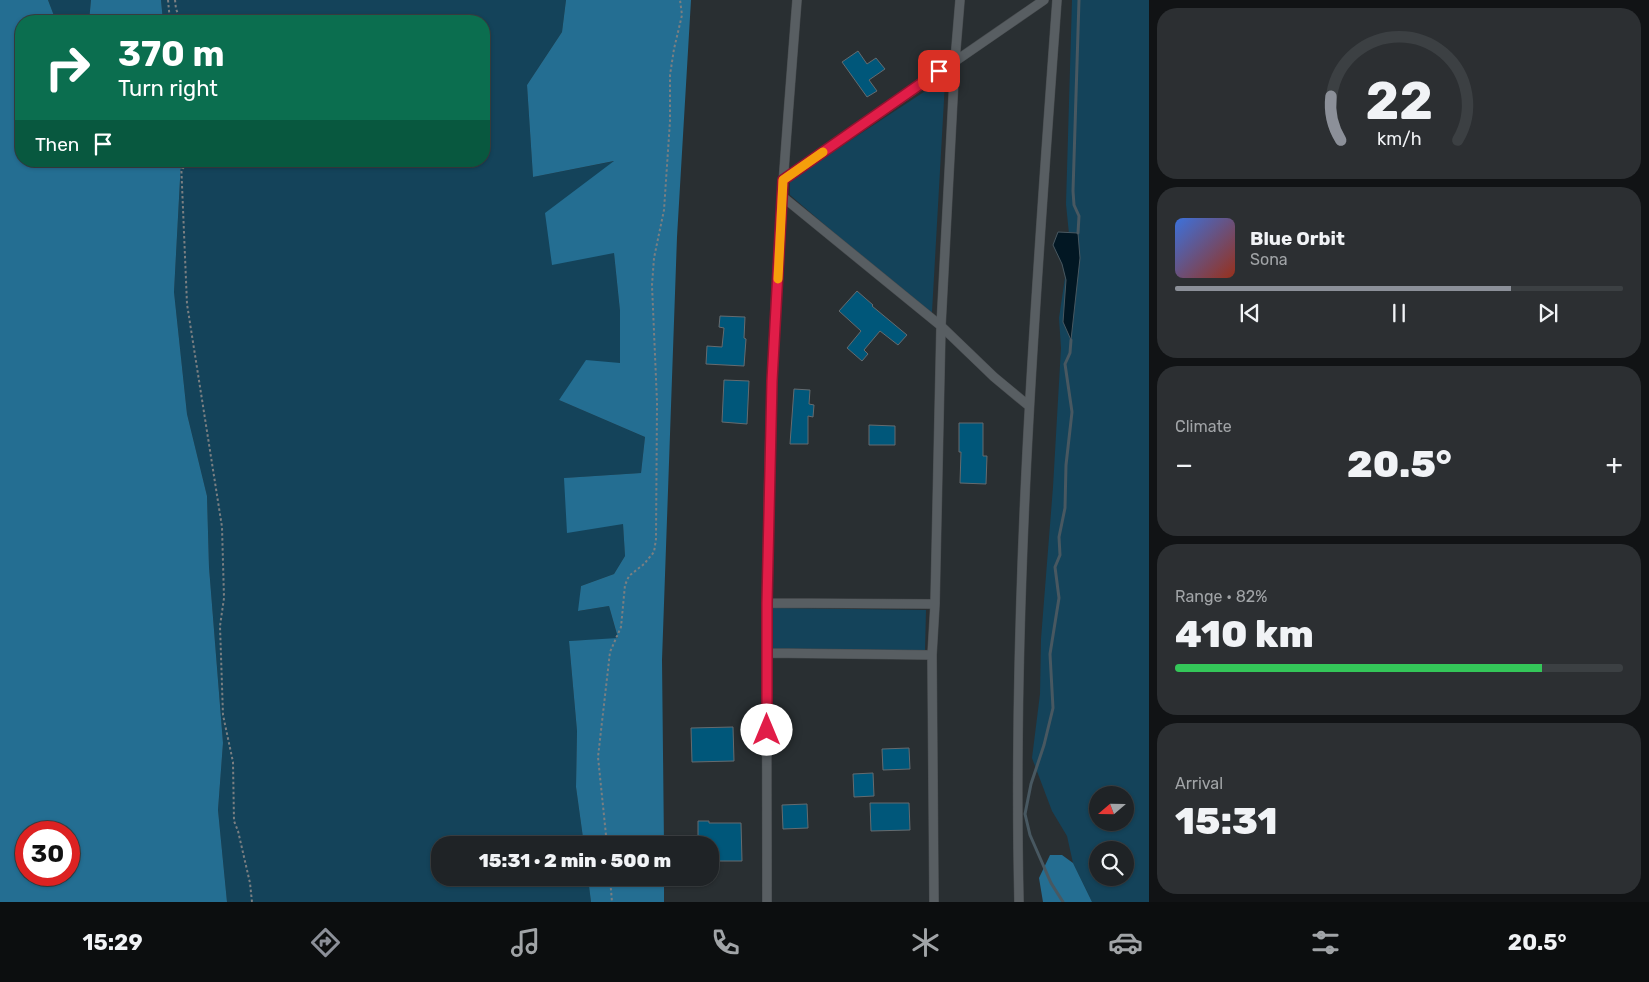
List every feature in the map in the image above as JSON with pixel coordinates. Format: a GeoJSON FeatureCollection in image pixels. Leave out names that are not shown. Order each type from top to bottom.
{"type":"FeatureCollection","features":[{"type":"Feature","properties":{"kind":"street"},"geometry":{"type":"LineString","coordinates":[[767,902],[767,603],[772,381],[783,180],[797,0]]}},
{"type":"Feature","properties":{"kind":"street"},"geometry":{"type":"LineString","coordinates":[[934,902],[932,655],[935,604],[941,326],[955,60],[960,0]]}},
{"type":"Feature","properties":{"kind":"street"},"geometry":{"type":"LineString","coordinates":[[783,180],[1044,0]]}},
{"type":"Feature","properties":{"kind":"street"},"geometry":{"type":"LineString","coordinates":[[1019,902],[1016,800],[1021,580],[1029,406],[1057,0]]}},
{"type":"Feature","properties":{"kind":"street"},"geometry":{"type":"LineString","coordinates":[[782,197],[941,326],[994,377],[1029,406]]}},
{"type":"Feature","properties":{"kind":"street"},"geometry":{"type":"LineString","coordinates":[[767,603],[935,604]]}},
{"type":"Feature","properties":{"kind":"street"},"geometry":{"type":"LineString","coordinates":[[767,653],[932,655]]}},
{"type":"Feature","properties":{"kind":"path"},"geometry":{"type":"LineString","coordinates":[[168,0],[169,15]]}},
{"type":"Feature","properties":{"kind":"path"},"geometry":{"type":"LineString","coordinates":[[174,0],[179,15]]}},
{"type":"Feature","properties":{"kind":"path"},"geometry":{"type":"LineString","coordinates":[[606,836],[598,757],[610,652],[621,627],[625,584],[629,576],[644,564],[654,552],[656,539],[658,402],[653,276],[654,258],[664,210],[670,121],[670,75],[682,15],[680,0]]}},
{"type":"Feature","properties":{"kind":"path"},"geometry":{"type":"LineString","coordinates":[[182,167],[187,304],[222,527],[224,598],[220,626],[223,715],[234,762],[234,821],[250,883],[252,902]]}},
{"type":"Feature","properties":{"kind":"path"},"geometry":{"type":"LineString","coordinates":[[182,171],[183,167]]}},
{"type":"Feature","properties":{"kind":"path"},"geometry":{"type":"LineString","coordinates":[[611,886],[612,902]]}},
{"type":"Feature","properties":{"kind":"shaded area"},"geometry":{"type":"Polygon","coordinates":[[[0,0],[48,0],[54,15],[15,15],[15,167],[181,167],[174,292],[187,414],[207,496],[209,567],[223,743],[218,810],[227,902],[0,902],[0,0]]]}},
{"type":"Feature","properties":{"kind":"shaded area"},"geometry":{"type":"Polygon","coordinates":[[[48,0],[91,0],[90,15],[54,15],[48,0]]]}},
{"type":"Feature","properties":{"kind":"shaded area"},"geometry":{"type":"Polygon","coordinates":[[[91,0],[161,0],[162,15],[90,15],[91,0]]]}},
{"type":"Feature","properties":{"kind":"shaded area"},"geometry":{"type":"Polygon","coordinates":[[[161,0],[566,0],[562,32],[527,85],[533,177],[615,161],[614,253],[620,311],[620,363],[559,400],[645,437],[641,473],[565,478],[623,524],[625,556],[614,574],[581,586],[579,611],[609,606],[618,639],[569,641],[577,731],[576,787],[583,836],[431,836],[431,886],[589,886],[591,902],[227,902],[218,810],[223,743],[209,567],[207,496],[187,414],[174,292],[181,167],[490,167],[490,15],[162,15],[161,0]]]}},
{"type":"Feature","properties":{"kind":"shaded area"},"geometry":{"type":"Polygon","coordinates":[[[566,0],[691,0],[677,237],[662,660],[664,836],[583,836],[576,787],[577,731],[569,641],[618,638],[609,606],[578,611],[581,586],[614,574],[625,556],[623,524],[567,533],[564,478],[641,473],[645,437],[559,400],[586,360],[620,363],[620,311],[614,253],[552,265],[545,213],[614,161],[533,177],[527,85],[562,32],[566,0]]]}},
{"type":"Feature","properties":{"kind":"shaded area"},"geometry":{"type":"Polygon","coordinates":[[[1072,0],[1149,0],[1149,902],[1092,902],[1073,863],[1067,836],[1052,811],[1032,758],[1040,694],[1041,639],[1053,487],[1061,348],[1059,318],[1070,244],[1066,204],[1072,0]]]}},
{"type":"Feature","properties":{"kind":"shaded area"},"geometry":{"type":"Polygon","coordinates":[[[939,82],[945,82],[932,312],[926,312],[790,195],[790,180],[939,82]]]}},
{"type":"Feature","properties":{"kind":"shaded area"},"geometry":{"type":"Polygon","coordinates":[[[1058,232],[1078,233],[1080,258],[1071,340],[1063,322],[1066,280],[1062,264],[1053,245],[1058,232]]]}},
{"type":"Feature","properties":{"kind":"shaded area"},"geometry":{"type":"Polygon","coordinates":[[[773,608],[926,610],[925,651],[772,649],[773,608]]]}},
{"type":"Feature","properties":{"kind":"shaded area"},"geometry":{"type":"Polygon","coordinates":[[[1050,855],[1062,855],[1073,863],[1092,902],[1043,902],[1039,878],[1050,855]]]}},
{"type":"Feature","properties":{"kind":"shaded area"},"geometry":{"type":"Polygon","coordinates":[[[589,886],[664,886],[664,902],[591,902],[589,886]]]}},
{"type":"Feature","properties":{"kind":"building"},"geometry":{"type":"Polygon","coordinates":[[[858,51],[867,64],[876,58],[885,69],[869,80],[877,91],[867,97],[842,62],[858,51]]]}},
{"type":"Feature","properties":{"kind":"building"},"geometry":{"type":"Polygon","coordinates":[[[857,291],[907,335],[898,345],[880,331],[864,350],[868,354],[862,361],[847,348],[861,331],[839,311],[857,291]]]}},
{"type":"Feature","properties":{"kind":"building"},"geometry":{"type":"Polygon","coordinates":[[[720,316],[745,317],[744,366],[706,364],[707,346],[722,347],[724,328],[719,327],[720,316]]]}},
{"type":"Feature","properties":{"kind":"building"},"geometry":{"type":"Polygon","coordinates":[[[724,380],[749,381],[747,424],[722,422],[724,380]]]}},
{"type":"Feature","properties":{"kind":"building"},"geometry":{"type":"Polygon","coordinates":[[[794,389],[810,390],[809,404],[814,405],[813,417],[808,416],[808,444],[790,444],[794,389]]]}},
{"type":"Feature","properties":{"kind":"building"},"geometry":{"type":"Polygon","coordinates":[[[959,423],[983,423],[983,456],[987,456],[986,484],[960,483],[961,452],[959,452],[959,423]]]}},
{"type":"Feature","properties":{"kind":"building"},"geometry":{"type":"Polygon","coordinates":[[[869,425],[895,426],[895,445],[869,445],[869,425]]]}},
{"type":"Feature","properties":{"kind":"building"},"geometry":{"type":"Polygon","coordinates":[[[733,727],[734,761],[692,762],[691,728],[733,727]]]}},
{"type":"Feature","properties":{"kind":"building"},"geometry":{"type":"Polygon","coordinates":[[[909,748],[910,769],[883,770],[882,749],[909,748]]]}},
{"type":"Feature","properties":{"kind":"building"},"geometry":{"type":"Polygon","coordinates":[[[873,773],[874,796],[854,797],[853,774],[873,773]]]}},
{"type":"Feature","properties":{"kind":"building"},"geometry":{"type":"Polygon","coordinates":[[[870,803],[909,803],[910,830],[871,831],[870,803]]]}},
{"type":"Feature","properties":{"kind":"building"},"geometry":{"type":"Polygon","coordinates":[[[807,804],[808,828],[783,829],[782,805],[807,804]]]}},
{"type":"Feature","properties":{"kind":"building"},"geometry":{"type":"Polygon","coordinates":[[[698,821],[741,823],[742,861],[719,861],[719,836],[698,836],[698,821]]]}},
{"type":"Feature","properties":{"kind":"waterway"},"geometry":{"type":"LineString","coordinates":[[1078,233],[1079,216],[1074,205],[1073,191],[1079,0]]}},
{"type":"Feature","properties":{"kind":"waterway"},"geometry":{"type":"LineString","coordinates":[[1063,902],[1051,883],[1030,835],[1025,814],[1031,784],[1044,745],[1053,708],[1050,654],[1059,598],[1055,567],[1060,555],[1059,537],[1065,508],[1066,465],[1072,412],[1065,364],[1070,353],[1071,340]]}},
{"type":"Feature","properties":{"kind":"slow traffic"},"geometry":{"type":"LineString","coordinates":[[778,279],[783,180],[823,152]]}},
{"type":"Feature","properties":{"kind":"route"},"geometry":{"type":"LineString","coordinates":[[767,730],[767,603],[772,381],[783,180],[939,71]]}}]}
